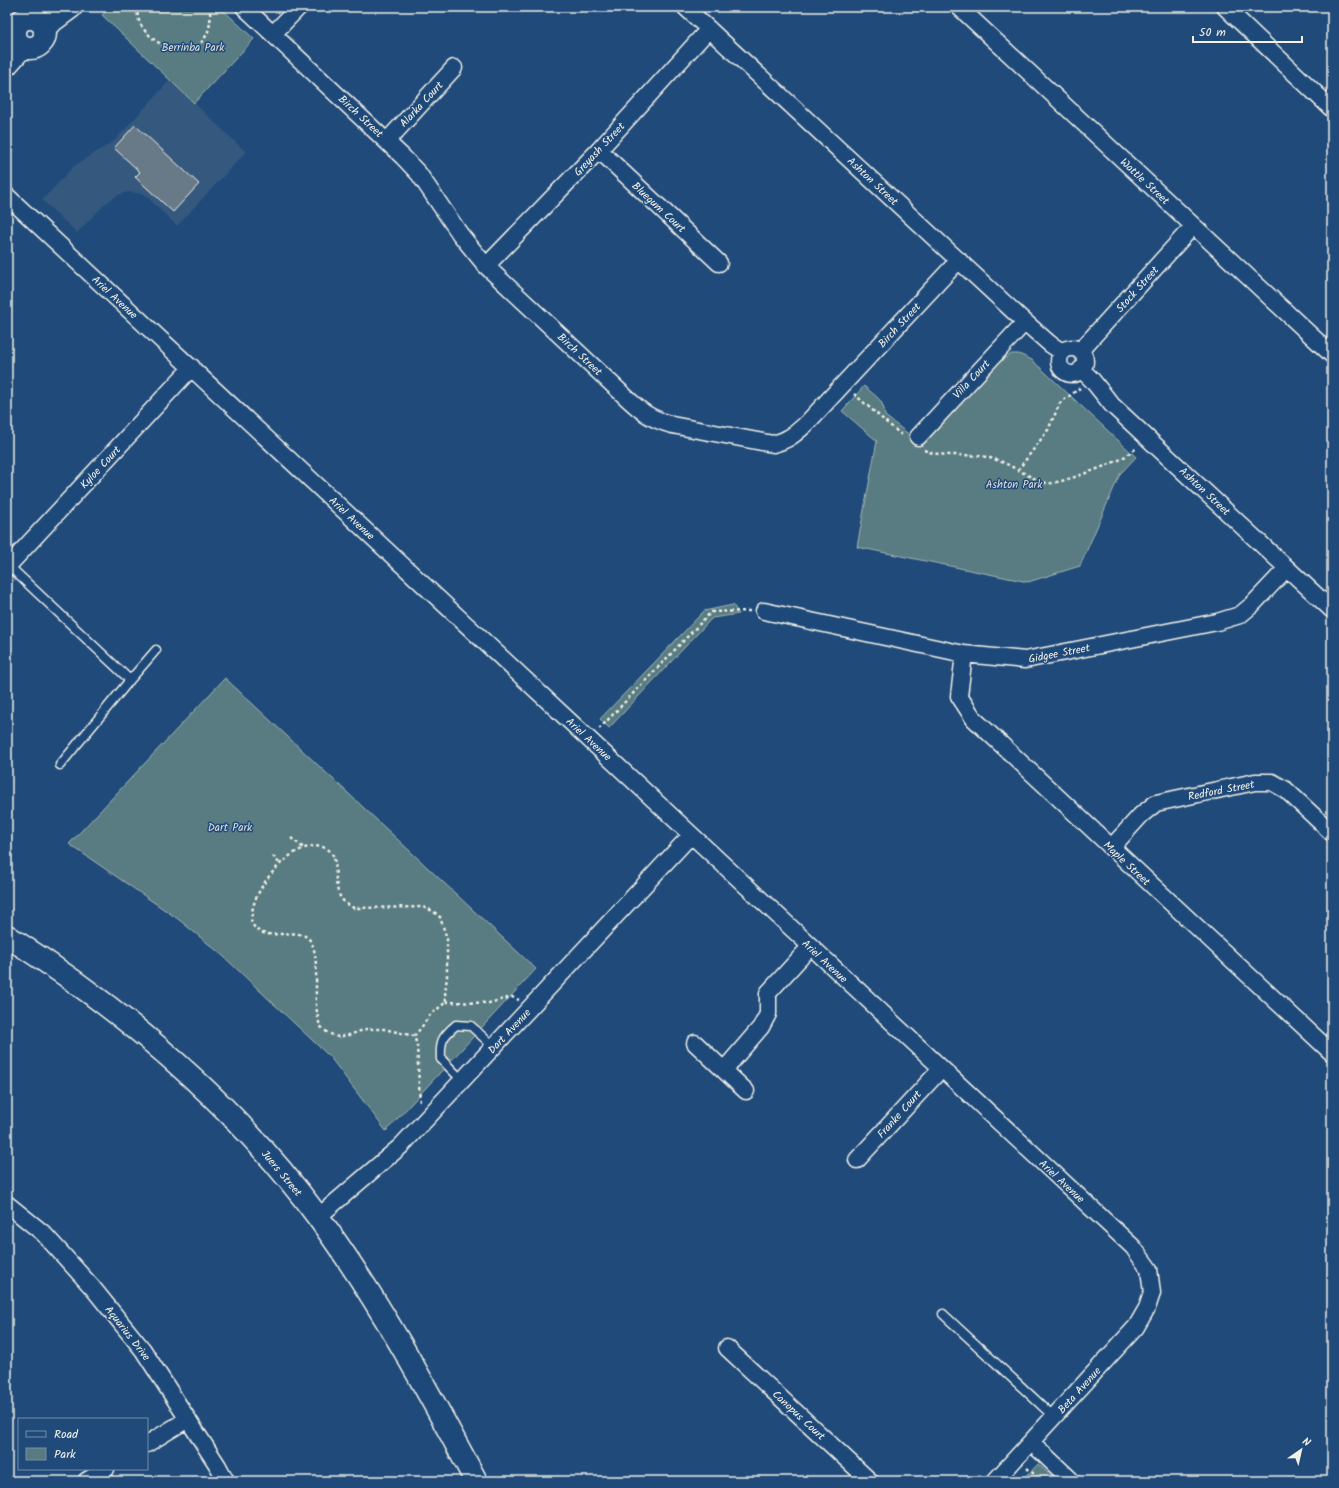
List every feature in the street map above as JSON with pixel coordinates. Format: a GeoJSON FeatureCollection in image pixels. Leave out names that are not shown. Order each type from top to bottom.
{"type":"FeatureCollection","features":[{"type":"Feature","properties":{"kind":"street"},"geometry":{"type":"LineString","coordinates":[[44,27],[71,7]]}},
{"type":"Feature","properties":{"kind":"street","name":"Birch Street"},"geometry":{"type":"LineString","coordinates":[[244,7],[387,141],[419,174],[460,234],[486,266],[629,400],[648,416],[656,420],[672,425],[773,444],[785,441],[807,424],[959,260]]}},
{"type":"Feature","properties":{"kind":"street"},"geometry":{"type":"LineString","coordinates":[[273,34],[299,7]]}},
{"type":"Feature","properties":{"kind":"street","name":"Ashton Street"},"geometry":{"type":"LineString","coordinates":[[685,7],[1024,322],[1062,352]]}},
{"type":"Feature","properties":{"kind":"street","name":"Wattle Street"},"geometry":{"type":"LineString","coordinates":[[959,7],[1332,355]]}},
{"type":"Feature","properties":{"kind":"street"},"geometry":{"type":"LineString","coordinates":[[1225,7],[1332,109]]}},
{"type":"Feature","properties":{"kind":"street"},"geometry":{"type":"LineString","coordinates":[[25,18],[34,18],[38,20],[44,27],[45,32],[42,42],[33,47],[23,46],[16,39],[12,23],[25,18]]}},
{"type":"Feature","properties":{"kind":"street","name":"Greyash Street"},"geometry":{"type":"LineString","coordinates":[[486,266],[599,150],[709,29]]}},
{"type":"Feature","properties":{"kind":"street"},"geometry":{"type":"LineString","coordinates":[[7,64],[23,46]]}},
{"type":"Feature","properties":{"kind":"street","name":"Alarka Court"},"geometry":{"type":"LineString","coordinates":[[387,141],[454,68]]}},
{"type":"Feature","properties":{"kind":"street","name":"Bluegum Court"},"geometry":{"type":"LineString","coordinates":[[599,150],[719,263]]}},
{"type":"Feature","properties":{"kind":"street","name":"Ariel Avenue"},"geometry":{"type":"LineString","coordinates":[[7,196],[1133,1247],[1149,1269],[1152,1293]]}},
{"type":"Feature","properties":{"kind":"street","name":"Stock Street"},"geometry":{"type":"LineString","coordinates":[[1080,352],[1193,226]]}},
{"type":"Feature","properties":{"kind":"street","name":"Villa Court"},"geometry":{"type":"LineString","coordinates":[[916,442],[1024,322]]}},
{"type":"Feature","properties":{"kind":"street"},"geometry":{"type":"LineString","coordinates":[[1069,348],[1073,348],[1080,352],[1084,358],[1086,375],[1070,373],[1063,370],[1059,363],[1062,352],[1069,348]]}},
{"type":"Feature","properties":{"kind":"street","name":"Kyloe Court"},"geometry":{"type":"LineString","coordinates":[[8,566],[192,368]]}},
{"type":"Feature","properties":{"kind":"street","name":"Ashton Street"},"geometry":{"type":"LineString","coordinates":[[1086,375],[1112,405],[1332,610]]}},
{"type":"Feature","properties":{"kind":"street","name":"Gidgee Street"},"geometry":{"type":"LineString","coordinates":[[764,611],[964,654],[1025,660],[1227,620],[1240,615],[1252,605],[1288,568]]}},
{"type":"Feature","properties":{"kind":"street","name":"Maple Street"},"geometry":{"type":"LineString","coordinates":[[964,654],[959,696],[974,719],[1332,1053]]}},
{"type":"Feature","properties":{"kind":"street","name":"Redford Street"},"geometry":{"type":"LineString","coordinates":[[1111,848],[1141,815],[1156,803],[1255,782],[1272,782],[1286,790],[1332,833]]}},
{"type":"Feature","properties":{"kind":"street","name":"Dart Avenue"},"geometry":{"type":"LineString","coordinates":[[318,1217],[401,1146],[691,835]]}},
{"type":"Feature","properties":{"kind":"street","name":"Juers Street"},"geometry":{"type":"LineString","coordinates":[[7,936],[69,977],[157,1047],[205,1090],[244,1130],[287,1178],[318,1217],[352,1265],[419,1374],[476,1481]]}},
{"type":"Feature","properties":{"kind":"street"},"geometry":{"type":"LineString","coordinates":[[724,1070],[761,1027],[768,1014],[768,993],[810,946]]}},
{"type":"Feature","properties":{"kind":"street"},"geometry":{"type":"LineString","coordinates":[[695,1043],[746,1091]]}},
{"type":"Feature","properties":{"kind":"street","name":"Franke Court"},"geometry":{"type":"LineString","coordinates":[[858,1160],[941,1069]]}},
{"type":"Feature","properties":{"kind":"street","name":"Aquarius Drive"},"geometry":{"type":"LineString","coordinates":[[7,1204],[43,1233],[92,1287],[143,1350],[226,1481]]}},
{"type":"Feature","properties":{"kind":"street","name":"Beta Avenue"},"geometry":{"type":"LineString","coordinates":[[995,1481],[1136,1327],[1147,1308],[1152,1293]]}},
{"type":"Feature","properties":{"kind":"street","name":"Canopus Court"},"geometry":{"type":"LineString","coordinates":[[727,1348],[870,1481]]}},
{"type":"Feature","properties":{"kind":"street"},"geometry":{"type":"LineString","coordinates":[[148,1443],[188,1419]]}},
{"type":"Feature","properties":{"kind":"street"},"geometry":{"type":"LineString","coordinates":[[1031,1442],[1072,1481]]}},
{"type":"Feature","properties":{"kind":"street"},"geometry":{"type":"LineString","coordinates":[[86,1481],[104,1470]]}},
{"type":"Feature","properties":{"kind":"lane"},"geometry":{"type":"LineString","coordinates":[[8,566],[130,680]]}},
{"type":"Feature","properties":{"kind":"lane"},"geometry":{"type":"LineString","coordinates":[[60,765],[156,650]]}},
{"type":"Feature","properties":{"kind":"lane"},"geometry":{"type":"LineString","coordinates":[[463,1081],[441,1059],[440,1045],[445,1034],[456,1025],[471,1026],[494,1047]]}},
{"type":"Feature","properties":{"kind":"lane"},"geometry":{"type":"LineString","coordinates":[[943,1314],[1054,1417]]}},
{"type":"Feature","properties":{"kind":"path"},"geometry":{"type":"LineString","coordinates":[[138,7],[138,17],[142,26],[149,35],[159,43],[171,49],[181,51],[190,49],[199,44],[207,36],[210,27],[211,15],[209,7]]}},
{"type":"Feature","properties":{"kind":"path"},"geometry":{"type":"LineString","coordinates":[[1018,470],[1048,430],[1060,403],[1086,375]]}},
{"type":"Feature","properties":{"kind":"path"},"geometry":{"type":"LineString","coordinates":[[843,384],[886,422],[933,454],[991,458],[1032,478],[1049,484],[1091,472],[1120,460],[1150,440]]}},
{"type":"Feature","properties":{"kind":"path"},"geometry":{"type":"LineString","coordinates":[[589,740],[711,612],[764,611]]}},
{"type":"Feature","properties":{"kind":"path"},"geometry":{"type":"LineString","coordinates":[[291,838],[305,849]]}},
{"type":"Feature","properties":{"kind":"path"},"geometry":{"type":"LineString","coordinates":[[414,1036],[384,1029],[366,1029],[349,1035],[338,1036],[328,1033],[320,1026],[316,1006],[315,950],[311,941],[304,935],[293,933],[276,935],[267,934],[256,930],[251,922],[252,906],[259,892],[267,878],[280,864],[289,857],[305,849],[315,846],[323,847],[331,852],[335,861],[336,887],[346,905],[354,908],[423,906],[440,917],[447,939],[447,978],[444,992],[446,1002]]}},
{"type":"Feature","properties":{"kind":"path"},"geometry":{"type":"LineString","coordinates":[[273,856],[280,864]]}},
{"type":"Feature","properties":{"kind":"path"},"geometry":{"type":"LineString","coordinates":[[414,1036],[429,1016],[446,1002],[489,1003],[512,997],[530,1008]]}},
{"type":"Feature","properties":{"kind":"path"},"geometry":{"type":"LineString","coordinates":[[414,1036],[417,1045],[421,1125]]}},
{"type":"Feature","properties":{"kind":"path"},"geometry":{"type":"LineString","coordinates":[[1016,1458],[1042,1481]]}},
{"type":"Feature","properties":{"kind":"shaded area"},"geometry":{"type":"Polygon","coordinates":[[[170,80],[246,152],[177,226],[144,194],[128,192],[118,195],[105,204],[77,233],[42,200],[74,166],[114,141],[170,80]]]}},
{"type":"Feature","properties":{"kind":"green space","name":"Berrinba Park"},"geometry":{"type":"Polygon","coordinates":[[[110,7],[220,7],[254,39],[194,103],[102,15],[110,7]]]}},
{"type":"Feature","properties":{"kind":"green space","name":"Ashton Park"},"geometry":{"type":"Polygon","coordinates":[[[1011,354],[1019,354],[1032,360],[1136,457],[1120,474],[1080,566],[1028,582],[857,547],[877,441],[842,411],[864,386],[881,402],[885,416],[923,445],[1000,362],[1011,354]]]}},
{"type":"Feature","properties":{"kind":"green space"},"geometry":{"type":"Polygon","coordinates":[[[733,605],[739,614],[712,618],[609,728],[600,719],[704,611],[733,605]]]}},
{"type":"Feature","properties":{"kind":"green space","name":"Dart Park"},"geometry":{"type":"Polygon","coordinates":[[[225,678],[536,969],[386,1131],[330,1057],[222,955],[178,919],[69,844],[225,678]]]}},
{"type":"Feature","properties":{"kind":"green space"},"geometry":{"type":"Polygon","coordinates":[[[1038,1464],[1057,1481],[1022,1481],[1038,1464]]]}},
{"type":"Feature","properties":{"kind":"building"},"geometry":{"type":"Polygon","coordinates":[[[135,125],[199,184],[173,212],[135,177],[140,172],[114,148],[135,125]]]}}]}
